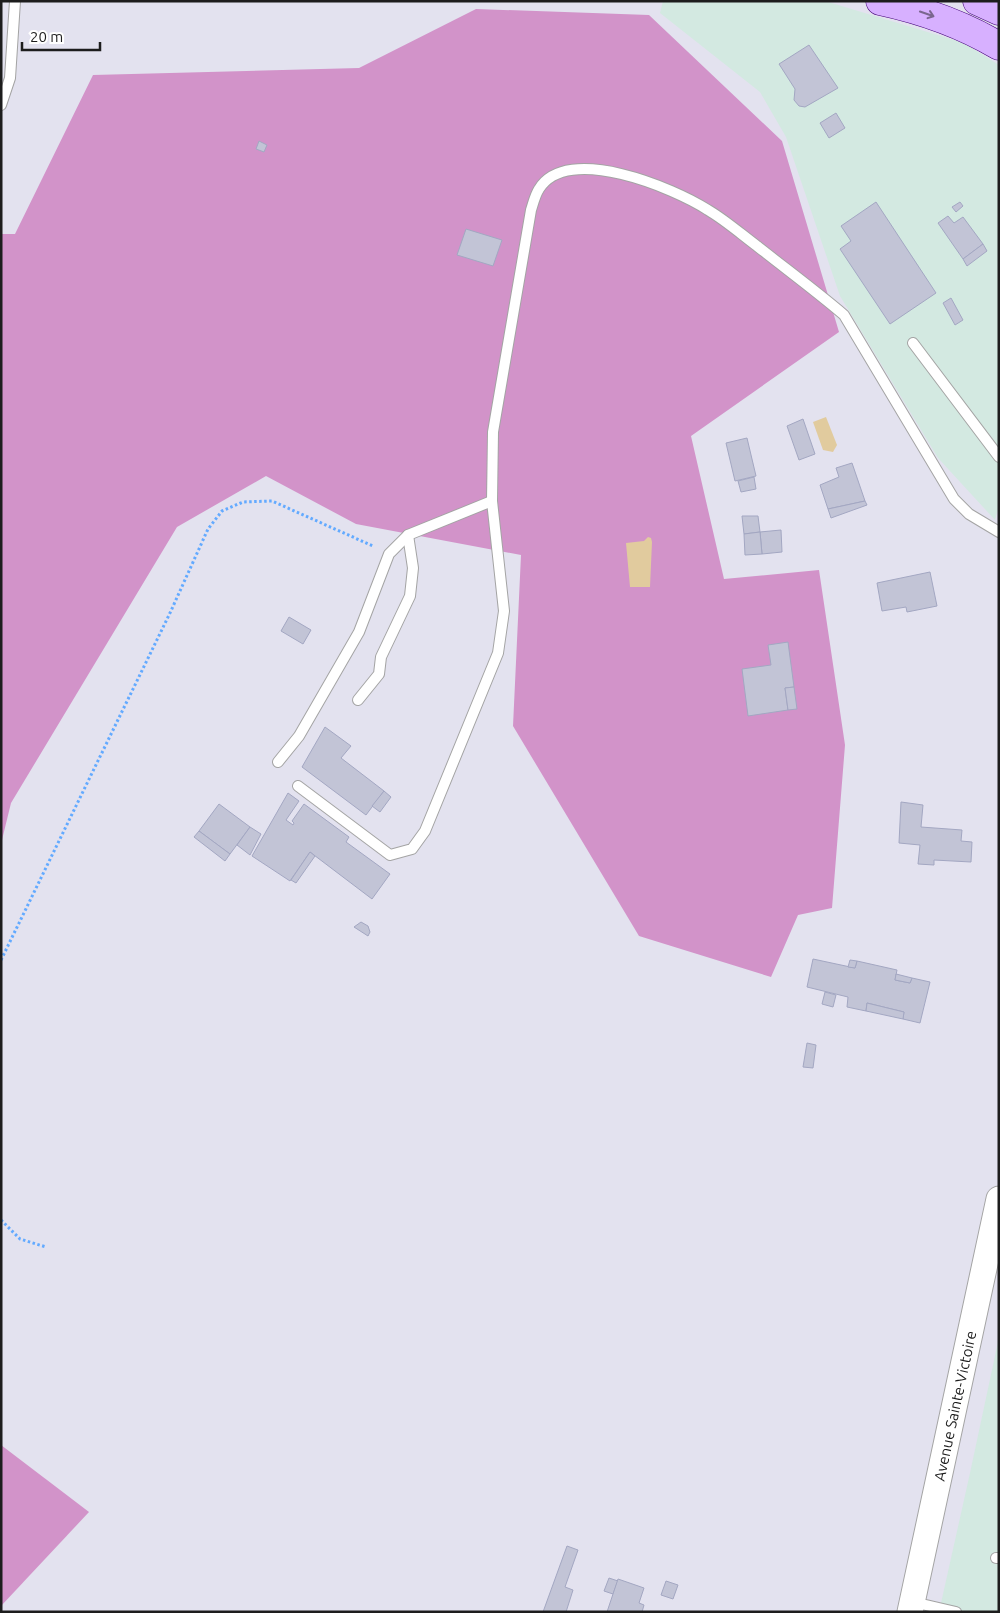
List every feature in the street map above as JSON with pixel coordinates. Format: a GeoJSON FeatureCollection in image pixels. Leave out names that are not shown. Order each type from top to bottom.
{"type":"FeatureCollection","features":[{"type":"Feature","properties":{"kind":"main road"},"geometry":{"type":"LineString","coordinates":[[880,1],[908,7],[972,29],[999,46]]}},
{"type":"Feature","properties":{"kind":"main road"},"geometry":{"type":"LineString","coordinates":[[977,1],[999,11]]}},
{"type":"Feature","properties":{"kind":"street","name":"Avenue Sainte-Victoire"},"geometry":{"type":"LineString","coordinates":[[911,1607],[999,1199]]}},
{"type":"Feature","properties":{"kind":"lane"},"geometry":{"type":"LineString","coordinates":[[1,105],[10,78],[15,1]]}},
{"type":"Feature","properties":{"kind":"lane"},"geometry":{"type":"LineString","coordinates":[[298,786],[390,854],[412,850],[426,831],[498,653],[504,611],[492,501],[493,432],[531,210],[540,188],[556,174],[577,168],[608,171],[657,186],[707,209],[822,296],[844,315],[954,499],[969,514],[999,532]]}},
{"type":"Feature","properties":{"kind":"lane"},"geometry":{"type":"LineString","coordinates":[[913,343],[999,457]]}},
{"type":"Feature","properties":{"kind":"lane"},"geometry":{"type":"LineString","coordinates":[[278,762],[298,736],[359,632],[389,554],[408,535],[492,501]]}},
{"type":"Feature","properties":{"kind":"lane"},"geometry":{"type":"LineString","coordinates":[[358,700],[379,674],[381,657],[410,596],[413,568],[408,535]]}},
{"type":"Feature","properties":{"kind":"lane"},"geometry":{"type":"LineString","coordinates":[[911,1607],[956,1612]]}},
{"type":"Feature","properties":{"kind":"path"},"geometry":{"type":"LineString","coordinates":[[1,960],[170,613],[208,529],[222,511],[243,502],[272,502],[389,554]]}},
{"type":"Feature","properties":{"kind":"path"},"geometry":{"type":"LineString","coordinates":[[1,1220],[20,1239],[46,1247]]}},
{"type":"Feature","properties":{"kind":"shaded area"},"geometry":{"type":"Polygon","coordinates":[[[663,1],[825,1],[964,43],[999,65],[999,506],[995,520],[938,458],[840,296],[786,137],[760,92],[660,13],[663,1]]]}},
{"type":"Feature","properties":{"kind":"shaded area"},"geometry":{"type":"Polygon","coordinates":[[[476,9],[649,15],[782,141],[839,332],[691,436],[724,579],[819,570],[845,745],[832,908],[798,915],[771,977],[639,936],[513,726],[521,555],[356,524],[266,476],[177,527],[11,803],[1,844],[1,234],[15,234],[93,75],[359,68],[476,9]]]}},
{"type":"Feature","properties":{"kind":"shaded area"},"geometry":{"type":"Polygon","coordinates":[[[826,417],[837,445],[833,452],[823,450],[813,422],[826,417]]]}},
{"type":"Feature","properties":{"kind":"shaded area"},"geometry":{"type":"Polygon","coordinates":[[[648,537],[651,538],[652,542],[650,587],[630,587],[626,543],[644,541],[648,537]]]}},
{"type":"Feature","properties":{"kind":"shaded area"},"geometry":{"type":"Polygon","coordinates":[[[999,1337],[999,1612],[939,1612],[970,1473],[999,1337]]]}},
{"type":"Feature","properties":{"kind":"shaded area"},"geometry":{"type":"Polygon","coordinates":[[[1,1445],[89,1512],[1,1606],[1,1445]]]}},
{"type":"Feature","properties":{"kind":"building"},"geometry":{"type":"Polygon","coordinates":[[[809,45],[838,88],[805,107],[799,106],[794,100],[795,89],[779,64],[809,45]]]}},
{"type":"Feature","properties":{"kind":"building"},"geometry":{"type":"Polygon","coordinates":[[[836,113],[845,128],[829,138],[820,123],[836,113]]]}},
{"type":"Feature","properties":{"kind":"building"},"geometry":{"type":"Polygon","coordinates":[[[259,141],[267,145],[264,152],[256,149],[259,141]]]}},
{"type":"Feature","properties":{"kind":"building"},"geometry":{"type":"Polygon","coordinates":[[[876,202],[936,293],[890,324],[840,249],[851,241],[841,226],[876,202]]]}},
{"type":"Feature","properties":{"kind":"building"},"geometry":{"type":"Polygon","coordinates":[[[960,202],[963,206],[956,212],[952,207],[960,202]]]}},
{"type":"Feature","properties":{"kind":"building"},"geometry":{"type":"Polygon","coordinates":[[[948,216],[954,223],[963,217],[983,244],[963,259],[938,223],[948,216]]]}},
{"type":"Feature","properties":{"kind":"building"},"geometry":{"type":"Polygon","coordinates":[[[466,229],[502,240],[493,266],[457,255],[466,229]]]}},
{"type":"Feature","properties":{"kind":"building"},"geometry":{"type":"Polygon","coordinates":[[[983,244],[987,251],[967,266],[963,259],[983,244]]]}},
{"type":"Feature","properties":{"kind":"building"},"geometry":{"type":"Polygon","coordinates":[[[951,298],[963,320],[955,325],[943,303],[951,298]]]}},
{"type":"Feature","properties":{"kind":"building"},"geometry":{"type":"Polygon","coordinates":[[[803,419],[815,454],[799,460],[787,426],[803,419]]]}},
{"type":"Feature","properties":{"kind":"building"},"geometry":{"type":"Polygon","coordinates":[[[747,438],[756,476],[735,481],[726,443],[747,438]]]}},
{"type":"Feature","properties":{"kind":"building"},"geometry":{"type":"Polygon","coordinates":[[[852,463],[865,501],[828,509],[820,485],[839,477],[836,468],[852,463]]]}},
{"type":"Feature","properties":{"kind":"building"},"geometry":{"type":"Polygon","coordinates":[[[754,477],[756,489],[741,492],[738,481],[754,477]]]}},
{"type":"Feature","properties":{"kind":"building"},"geometry":{"type":"Polygon","coordinates":[[[865,501],[867,505],[831,518],[828,509],[865,501]]]}},
{"type":"Feature","properties":{"kind":"building"},"geometry":{"type":"Polygon","coordinates":[[[742,516],[758,516],[760,532],[744,534],[742,516]]]}},
{"type":"Feature","properties":{"kind":"building"},"geometry":{"type":"Polygon","coordinates":[[[781,530],[782,552],[762,554],[760,532],[781,530]]]}},
{"type":"Feature","properties":{"kind":"building"},"geometry":{"type":"Polygon","coordinates":[[[760,532],[762,554],[745,555],[744,534],[760,532]]]}},
{"type":"Feature","properties":{"kind":"building"},"geometry":{"type":"Polygon","coordinates":[[[930,572],[937,606],[907,612],[906,607],[882,611],[877,583],[930,572]]]}},
{"type":"Feature","properties":{"kind":"building"},"geometry":{"type":"Polygon","coordinates":[[[289,617],[311,630],[303,644],[281,631],[289,617]]]}},
{"type":"Feature","properties":{"kind":"building"},"geometry":{"type":"Polygon","coordinates":[[[788,642],[794,687],[785,688],[788,710],[748,716],[742,669],[771,665],[768,645],[788,642]]]}},
{"type":"Feature","properties":{"kind":"building"},"geometry":{"type":"Polygon","coordinates":[[[794,687],[797,709],[788,710],[785,688],[794,687]]]}},
{"type":"Feature","properties":{"kind":"building"},"geometry":{"type":"Polygon","coordinates":[[[325,727],[351,746],[341,758],[384,791],[366,815],[302,767],[325,727]]]}},
{"type":"Feature","properties":{"kind":"building"},"geometry":{"type":"Polygon","coordinates":[[[384,791],[391,797],[380,812],[372,806],[384,791]]]}},
{"type":"Feature","properties":{"kind":"building"},"geometry":{"type":"Polygon","coordinates":[[[288,793],[299,801],[286,820],[293,825],[292,821],[304,804],[349,837],[346,842],[390,874],[372,899],[310,852],[290,881],[252,856],[288,793]]]}},
{"type":"Feature","properties":{"kind":"building"},"geometry":{"type":"Polygon","coordinates":[[[901,802],[923,805],[921,827],[962,830],[961,841],[972,842],[971,862],[934,860],[934,865],[918,864],[920,845],[899,843],[901,802]]]}},
{"type":"Feature","properties":{"kind":"building"},"geometry":{"type":"Polygon","coordinates":[[[219,804],[250,827],[230,854],[199,831],[219,804]]]}},
{"type":"Feature","properties":{"kind":"building"},"geometry":{"type":"Polygon","coordinates":[[[250,827],[261,834],[250,855],[237,845],[250,827]]]}},
{"type":"Feature","properties":{"kind":"building"},"geometry":{"type":"Polygon","coordinates":[[[199,831],[230,854],[225,861],[194,837],[199,831]]]}},
{"type":"Feature","properties":{"kind":"building"},"geometry":{"type":"Polygon","coordinates":[[[310,852],[315,856],[296,883],[291,880],[310,852]]]}},
{"type":"Feature","properties":{"kind":"building"},"geometry":{"type":"Polygon","coordinates":[[[361,922],[368,926],[370,932],[368,936],[354,927],[361,922]]]}},
{"type":"Feature","properties":{"kind":"building"},"geometry":{"type":"Polygon","coordinates":[[[813,959],[855,968],[857,961],[897,970],[895,980],[910,983],[912,978],[930,982],[920,1023],[903,1019],[904,1012],[867,1003],[866,1011],[847,1007],[848,997],[807,987],[813,959]]]}},
{"type":"Feature","properties":{"kind":"building"},"geometry":{"type":"Polygon","coordinates":[[[850,960],[857,961],[855,968],[848,967],[850,960]]]}},
{"type":"Feature","properties":{"kind":"building"},"geometry":{"type":"Polygon","coordinates":[[[896,974],[912,978],[910,983],[895,980],[896,974]]]}},
{"type":"Feature","properties":{"kind":"building"},"geometry":{"type":"Polygon","coordinates":[[[825,992],[836,995],[833,1007],[822,1004],[825,992]]]}},
{"type":"Feature","properties":{"kind":"building"},"geometry":{"type":"Polygon","coordinates":[[[867,1003],[904,1012],[903,1019],[866,1011],[867,1003]]]}},
{"type":"Feature","properties":{"kind":"building"},"geometry":{"type":"Polygon","coordinates":[[[807,1043],[816,1045],[813,1068],[803,1067],[807,1043]]]}},
{"type":"Feature","properties":{"kind":"building"},"geometry":{"type":"Polygon","coordinates":[[[567,1546],[578,1550],[565,1587],[573,1590],[566,1612],[543,1612],[567,1546]]]}},
{"type":"Feature","properties":{"kind":"building"},"geometry":{"type":"Polygon","coordinates":[[[609,1578],[618,1581],[613,1594],[604,1591],[609,1578]]]}},
{"type":"Feature","properties":{"kind":"building"},"geometry":{"type":"Polygon","coordinates":[[[618,1579],[644,1588],[639,1603],[644,1605],[642,1612],[607,1612],[618,1579]]]}},
{"type":"Feature","properties":{"kind":"building"},"geometry":{"type":"Polygon","coordinates":[[[666,1581],[678,1585],[673,1599],[661,1595],[666,1581]]]}}]}
